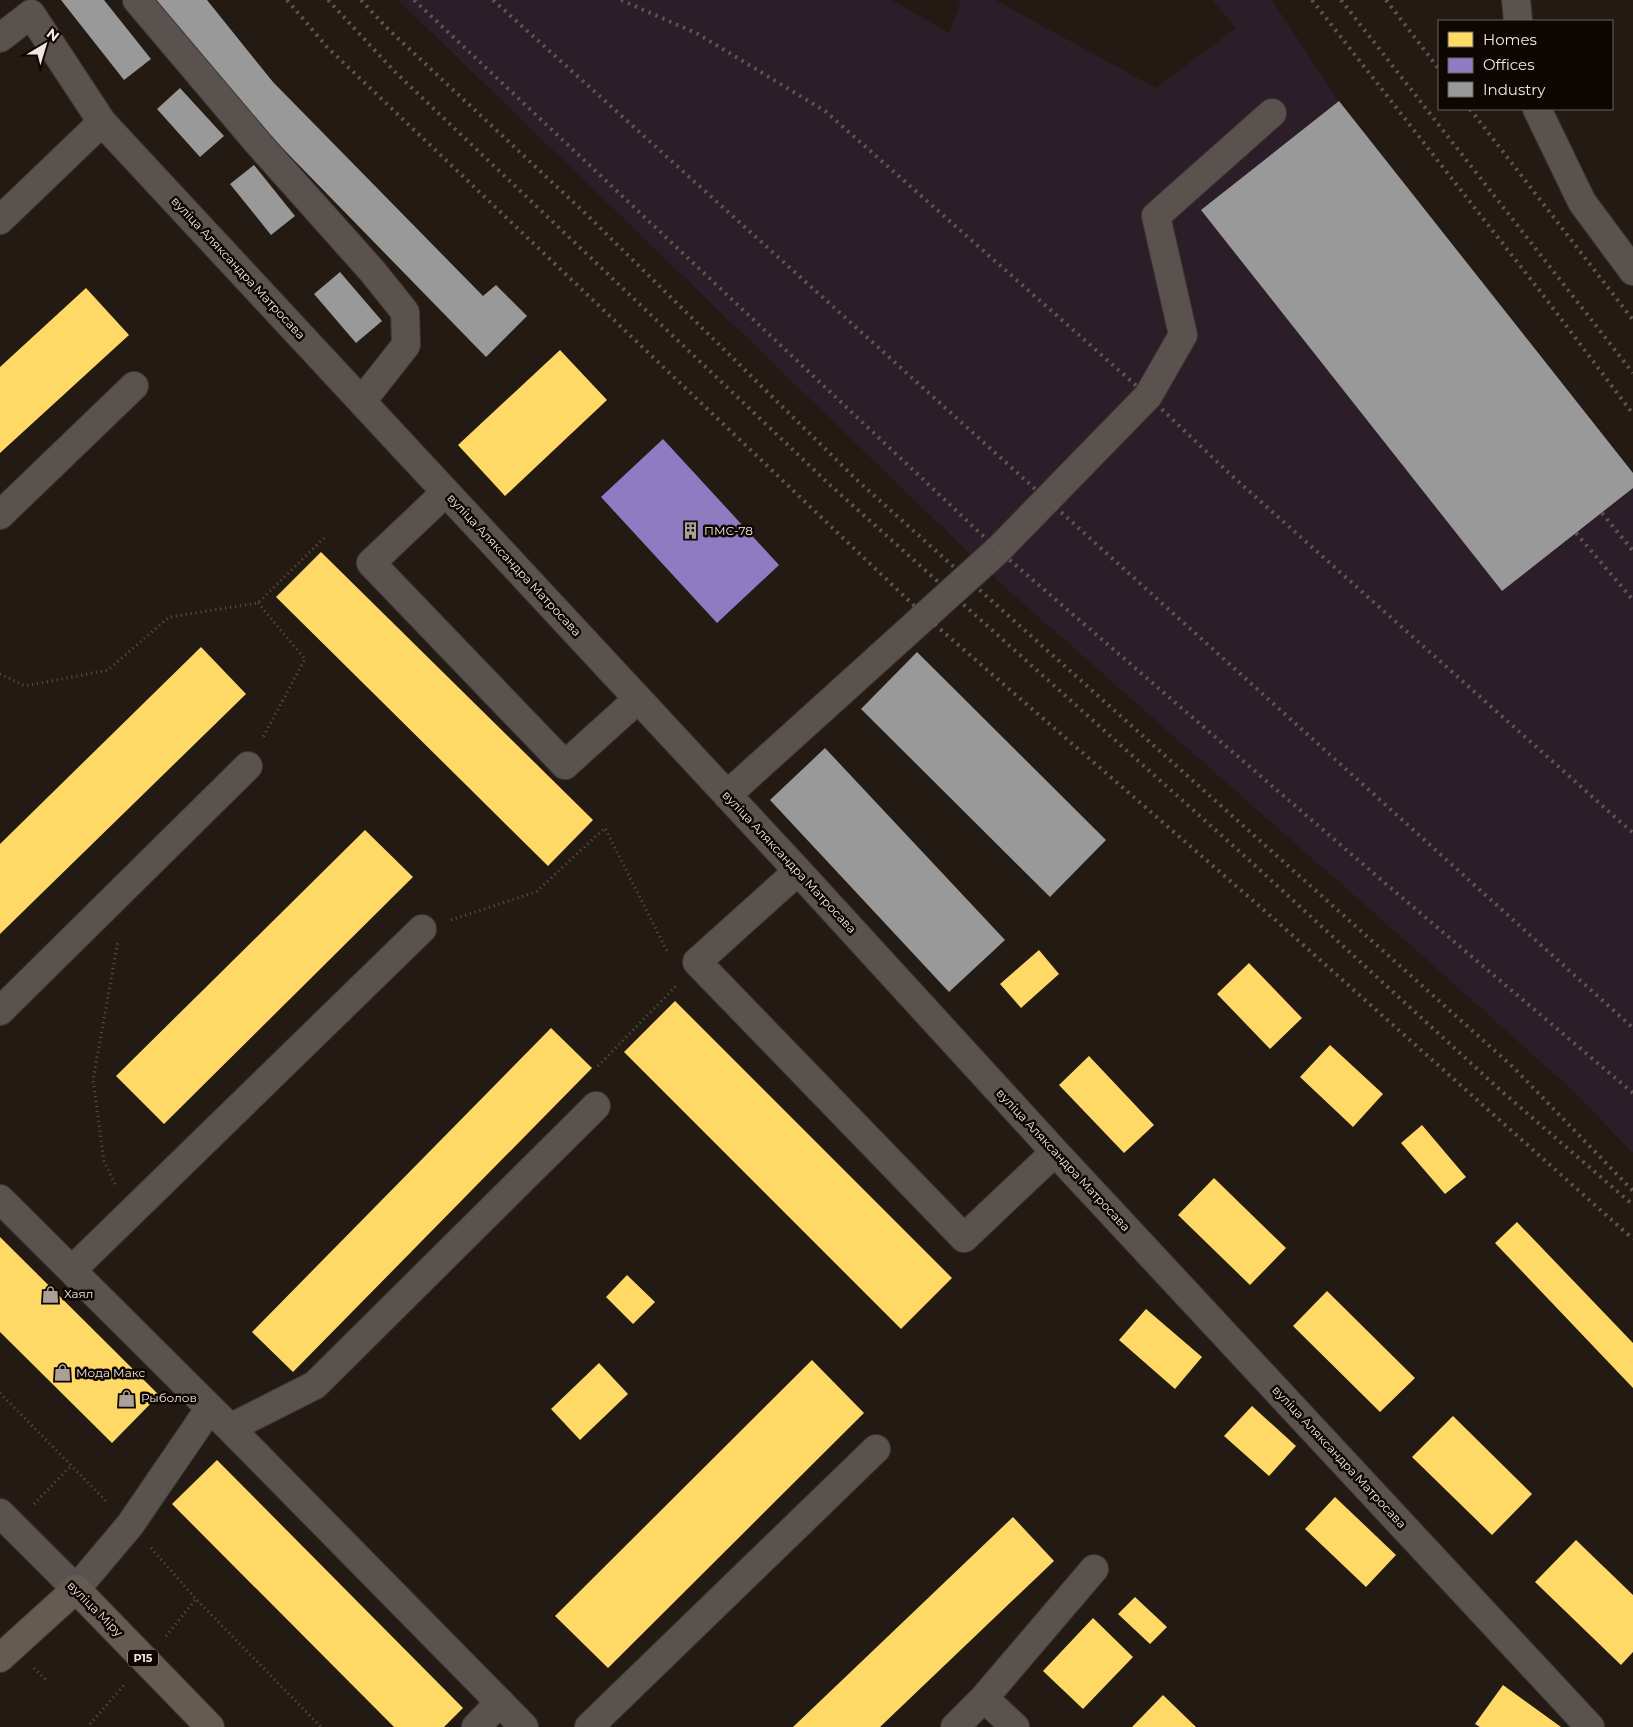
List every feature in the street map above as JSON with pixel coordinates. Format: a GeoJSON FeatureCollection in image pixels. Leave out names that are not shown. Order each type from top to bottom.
{"type":"FeatureCollection","features":[{"type":"Feature","properties":{"kind":"main road"},"geometry":{"type":"LineString","coordinates":[[0,1658],[76,1589]]}},
{"type":"Feature","properties":{"kind":"main road","name":"вуліца Міру"},"geometry":{"type":"LineString","coordinates":[[76,1589],[210,1727]]}},
{"type":"Feature","properties":{"kind":"street"},"geometry":{"type":"LineString","coordinates":[[137,0],[258,143],[373,272],[405,312],[406,345],[362,401]]}},
{"type":"Feature","properties":{"kind":"street"},"geometry":{"type":"LineString","coordinates":[[1516,0],[1518,20]]}},
{"type":"Feature","properties":{"kind":"street","name":"вуліца Аляксандра Матросава"},"geometry":{"type":"LineString","coordinates":[[0,38],[29,7],[102,122],[1590,1727]]}},
{"type":"Feature","properties":{"kind":"street"},"geometry":{"type":"LineString","coordinates":[[1537,110],[1582,202],[1633,271]]}},
{"type":"Feature","properties":{"kind":"street"},"geometry":{"type":"LineString","coordinates":[[727,796],[998,550],[1148,396],[1183,335],[1156,216],[1272,113]]}},
{"type":"Feature","properties":{"kind":"street"},"geometry":{"type":"LineString","coordinates":[[0,220],[102,122]]}},
{"type":"Feature","properties":{"kind":"street"},"geometry":{"type":"LineString","coordinates":[[0,515],[134,386]]}},
{"type":"Feature","properties":{"kind":"street"},"geometry":{"type":"LineString","coordinates":[[446,492],[371,563],[565,765],[638,699]]}},
{"type":"Feature","properties":{"kind":"street"},"geometry":{"type":"LineString","coordinates":[[0,1011],[248,766]]}},
{"type":"Feature","properties":{"kind":"street"},"geometry":{"type":"LineString","coordinates":[[798,872],[697,962],[964,1238],[1055,1152]]}},
{"type":"Feature","properties":{"kind":"street"},"geometry":{"type":"LineString","coordinates":[[72,1270],[422,929]]}},
{"type":"Feature","properties":{"kind":"street"},"geometry":{"type":"LineString","coordinates":[[230,1428],[315,1385],[596,1106]]}},
{"type":"Feature","properties":{"kind":"street"},"geometry":{"type":"LineString","coordinates":[[0,1199],[230,1428],[524,1727]]}},
{"type":"Feature","properties":{"kind":"street"},"geometry":{"type":"LineString","coordinates":[[76,1589],[130,1525],[210,1408]]}},
{"type":"Feature","properties":{"kind":"street"},"geometry":{"type":"LineString","coordinates":[[589,1727],[876,1448]]}},
{"type":"Feature","properties":{"kind":"street","name":"вуліца Міру"},"geometry":{"type":"LineString","coordinates":[[0,1513],[76,1589]]}},
{"type":"Feature","properties":{"kind":"street"},"geometry":{"type":"LineString","coordinates":[[955,1727],[984,1698],[1094,1569]]}},
{"type":"Feature","properties":{"kind":"street"},"geometry":{"type":"LineString","coordinates":[[984,1698],[1015,1727]]}},
{"type":"Feature","properties":{"kind":"street"},"geometry":{"type":"LineString","coordinates":[[476,1727],[500,1702]]}},
{"type":"Feature","properties":{"kind":"path"},"geometry":{"type":"LineString","coordinates":[[0,674],[25,686],[108,670],[169,617],[258,603],[324,538]]}},
{"type":"Feature","properties":{"kind":"path"},"geometry":{"type":"LineString","coordinates":[[248,766],[305,659],[258,603]]}},
{"type":"Feature","properties":{"kind":"path"},"geometry":{"type":"LineString","coordinates":[[422,929],[536,892],[605,828],[669,954]]}},
{"type":"Feature","properties":{"kind":"path"},"geometry":{"type":"LineString","coordinates":[[120,933],[93,1080],[104,1161],[129,1214]]}},
{"type":"Feature","properties":{"kind":"path"},"geometry":{"type":"LineString","coordinates":[[598,1066],[682,979]]}},
{"type":"Feature","properties":{"kind":"path"},"geometry":{"type":"LineString","coordinates":[[0,1393],[130,1525],[196,1599],[321,1727]]}},
{"type":"Feature","properties":{"kind":"shaded area"},"geometry":{"type":"Polygon","coordinates":[[[398,0],[892,0],[949,33],[961,0],[995,0],[1156,88],[1236,28],[1212,0],[1272,0],[1339,101],[1633,473],[1633,1153],[1571,1089],[1000,583],[398,0]]]}},
{"type":"Feature","properties":{"kind":"building: Homes"},"geometry":{"type":"Polygon","coordinates":[[[86,288],[129,335],[0,453],[0,367],[86,288]]]}},
{"type":"Feature","properties":{"kind":"building: Homes"},"geometry":{"type":"Polygon","coordinates":[[[560,350],[607,400],[505,496],[458,445],[560,350]]]}},
{"type":"Feature","properties":{"kind":"building: Homes"},"geometry":{"type":"Polygon","coordinates":[[[321,552],[593,820],[548,866],[276,597],[321,552]]]}},
{"type":"Feature","properties":{"kind":"building: Homes"},"geometry":{"type":"Polygon","coordinates":[[[201,647],[246,694],[0,934],[0,844],[201,647]]]}},
{"type":"Feature","properties":{"kind":"building: Homes"},"geometry":{"type":"Polygon","coordinates":[[[365,830],[413,877],[164,1124],[116,1076],[365,830]]]}},
{"type":"Feature","properties":{"kind":"building: Homes"},"geometry":{"type":"Polygon","coordinates":[[[1039,950],[1059,974],[1021,1008],[1000,984],[1039,950]]]}},
{"type":"Feature","properties":{"kind":"building: Homes"},"geometry":{"type":"Polygon","coordinates":[[[1249,963],[1302,1018],[1270,1049],[1217,994],[1249,963]]]}},
{"type":"Feature","properties":{"kind":"building: Homes"},"geometry":{"type":"Polygon","coordinates":[[[675,1001],[952,1278],[901,1329],[624,1052],[675,1001]]]}},
{"type":"Feature","properties":{"kind":"building: Homes"},"geometry":{"type":"Polygon","coordinates":[[[551,1028],[592,1068],[293,1372],[252,1332],[551,1028]]]}},
{"type":"Feature","properties":{"kind":"building: Homes"},"geometry":{"type":"Polygon","coordinates":[[[1330,1045],[1383,1094],[1353,1127],[1300,1077],[1330,1045]]]}},
{"type":"Feature","properties":{"kind":"building: Homes"},"geometry":{"type":"Polygon","coordinates":[[[1089,1056],[1154,1125],[1124,1153],[1059,1085],[1089,1056]]]}},
{"type":"Feature","properties":{"kind":"building: Homes"},"geometry":{"type":"Polygon","coordinates":[[[1422,1125],[1466,1177],[1445,1194],[1401,1143],[1422,1125]]]}},
{"type":"Feature","properties":{"kind":"building: Homes"},"geometry":{"type":"Polygon","coordinates":[[[1214,1178],[1286,1248],[1250,1285],[1178,1215],[1214,1178]]]}},
{"type":"Feature","properties":{"kind":"building: Homes"},"geometry":{"type":"Polygon","coordinates":[[[1517,1222],[1633,1343],[1633,1388],[1495,1243],[1517,1222]]]}},
{"type":"Feature","properties":{"kind":"building: Homes"},"geometry":{"type":"Polygon","coordinates":[[[0,1237],[159,1395],[112,1443],[0,1332],[0,1237]]]}},
{"type":"Feature","properties":{"kind":"building: Homes"},"geometry":{"type":"Polygon","coordinates":[[[627,1275],[655,1302],[633,1324],[606,1297],[627,1275]]]}},
{"type":"Feature","properties":{"kind":"building: Homes"},"geometry":{"type":"Polygon","coordinates":[[[1327,1291],[1415,1378],[1380,1412],[1293,1326],[1327,1291]]]}},
{"type":"Feature","properties":{"kind":"building: Homes"},"geometry":{"type":"Polygon","coordinates":[[[1146,1309],[1202,1357],[1175,1389],[1119,1340],[1146,1309]]]}},
{"type":"Feature","properties":{"kind":"building: Homes"},"geometry":{"type":"Polygon","coordinates":[[[812,1360],[864,1413],[608,1668],[555,1616],[812,1360]]]}},
{"type":"Feature","properties":{"kind":"building: Homes"},"geometry":{"type":"Polygon","coordinates":[[[599,1363],[628,1394],[580,1440],[551,1409],[599,1363]]]}},
{"type":"Feature","properties":{"kind":"building: Homes"},"geometry":{"type":"Polygon","coordinates":[[[1252,1406],[1296,1446],[1269,1476],[1224,1436],[1252,1406]]]}},
{"type":"Feature","properties":{"kind":"building: Homes"},"geometry":{"type":"Polygon","coordinates":[[[1453,1416],[1532,1494],[1492,1535],[1412,1457],[1453,1416]]]}},
{"type":"Feature","properties":{"kind":"building: Homes"},"geometry":{"type":"Polygon","coordinates":[[[217,1460],[463,1708],[444,1727],[394,1727],[172,1504],[217,1460]]]}},
{"type":"Feature","properties":{"kind":"building: Homes"},"geometry":{"type":"Polygon","coordinates":[[[1335,1497],[1396,1555],[1366,1587],[1305,1529],[1335,1497]]]}},
{"type":"Feature","properties":{"kind":"building: Homes"},"geometry":{"type":"Polygon","coordinates":[[[1013,1517],[1054,1561],[880,1727],[793,1727],[1013,1517]]]}},
{"type":"Feature","properties":{"kind":"building: Homes"},"geometry":{"type":"Polygon","coordinates":[[[1576,1540],[1633,1595],[1633,1652],[1621,1665],[1535,1582],[1576,1540]]]}},
{"type":"Feature","properties":{"kind":"building: Homes"},"geometry":{"type":"Polygon","coordinates":[[[1135,1597],[1167,1627],[1150,1644],[1118,1614],[1135,1597]]]}},
{"type":"Feature","properties":{"kind":"building: Homes"},"geometry":{"type":"Polygon","coordinates":[[[1093,1618],[1133,1657],[1083,1709],[1043,1671],[1093,1618]]]}},
{"type":"Feature","properties":{"kind":"building: Homes"},"geometry":{"type":"Polygon","coordinates":[[[1503,1685],[1561,1727],[1480,1727],[1475,1724],[1503,1685]]]}},
{"type":"Feature","properties":{"kind":"building: Homes"},"geometry":{"type":"Polygon","coordinates":[[[1163,1695],[1196,1727],[1132,1727],[1163,1695]]]}},
{"type":"Feature","properties":{"kind":"building: Offices","name":"ПМС-78"},"geometry":{"type":"Polygon","coordinates":[[[663,439],[779,565],[717,623],[601,497],[663,439]]]}},
{"type":"Feature","properties":{"kind":"building: Industry"},"geometry":{"type":"Polygon","coordinates":[[[61,0],[104,0],[151,59],[124,80],[61,0]]]}},
{"type":"Feature","properties":{"kind":"building: Industry"},"geometry":{"type":"Polygon","coordinates":[[[156,0],[207,0],[273,82],[483,296],[496,285],[527,316],[486,357],[255,120],[156,0]]]}},
{"type":"Feature","properties":{"kind":"building: Industry"},"geometry":{"type":"Polygon","coordinates":[[[180,88],[224,136],[200,157],[157,109],[180,88]]]}},
{"type":"Feature","properties":{"kind":"building: Industry"},"geometry":{"type":"Polygon","coordinates":[[[1339,101],[1633,473],[1633,488],[1502,591],[1201,210],[1339,101]]]}},
{"type":"Feature","properties":{"kind":"building: Industry"},"geometry":{"type":"Polygon","coordinates":[[[254,165],[295,216],[271,235],[230,184],[254,165]]]}},
{"type":"Feature","properties":{"kind":"building: Industry"},"geometry":{"type":"Polygon","coordinates":[[[340,272],[382,321],[356,343],[314,294],[340,272]]]}},
{"type":"Feature","properties":{"kind":"building: Industry"},"geometry":{"type":"Polygon","coordinates":[[[917,652],[1106,840],[1050,897],[861,709],[917,652]]]}},
{"type":"Feature","properties":{"kind":"building: Industry"},"geometry":{"type":"Polygon","coordinates":[[[825,748],[1005,940],[949,992],[770,800],[825,748]]]}},
{"type":"Feature","properties":{"kind":"railway"},"geometry":{"type":"LineString","coordinates":[[287,0],[327,47],[925,616],[1273,918],[1633,1239]]}},
{"type":"Feature","properties":{"kind":"railway"},"geometry":{"type":"LineString","coordinates":[[328,0],[394,71],[831,486],[1249,860],[1498,1088],[1633,1205]]}},
{"type":"Feature","properties":{"kind":"railway"},"geometry":{"type":"LineString","coordinates":[[361,0],[387,28],[586,214],[859,482],[1513,1067],[1633,1191]]}},
{"type":"Feature","properties":{"kind":"railway"},"geometry":{"type":"LineString","coordinates":[[414,0],[998,550],[1386,884],[1633,1093]]}},
{"type":"Feature","properties":{"kind":"railway"},"geometry":{"type":"LineString","coordinates":[[493,0],[1633,1028]]}},
{"type":"Feature","properties":{"kind":"railway"},"geometry":{"type":"LineString","coordinates":[[621,0],[698,34],[825,111],[1148,396],[1231,475],[1633,833]]}},
{"type":"Feature","properties":{"kind":"railway"},"geometry":{"type":"LineString","coordinates":[[1312,0],[1543,295],[1633,414]]}},
{"type":"Feature","properties":{"kind":"railway"},"geometry":{"type":"LineString","coordinates":[[1341,0],[1633,373]]}},
{"type":"Feature","properties":{"kind":"railway"},"geometry":{"type":"LineString","coordinates":[[1386,0],[1438,68]]}},
{"type":"Feature","properties":{"kind":"railway"},"geometry":{"type":"LineString","coordinates":[[1471,110],[1633,320]]}},
{"type":"Feature","properties":{"kind":"railway"},"geometry":{"type":"LineString","coordinates":[[1602,513],[1633,551]]}},
{"type":"Feature","properties":{"kind":"railway"},"geometry":{"type":"LineString","coordinates":[[1576,533],[1633,600]]}},
{"type":"Feature","properties":{"kind":"place","name":"ПМС-78"},"geometry":{"type":"Point","coordinates":[690,531]}},
{"type":"Feature","properties":{"kind":"place","name":"Хаял"},"geometry":{"type":"Point","coordinates":[50,1294]}},
{"type":"Feature","properties":{"kind":"place","name":"Мода Макс"},"geometry":{"type":"Point","coordinates":[62,1373]}},
{"type":"Feature","properties":{"kind":"place","name":"Рыболов"},"geometry":{"type":"Point","coordinates":[127,1398]}}]}
